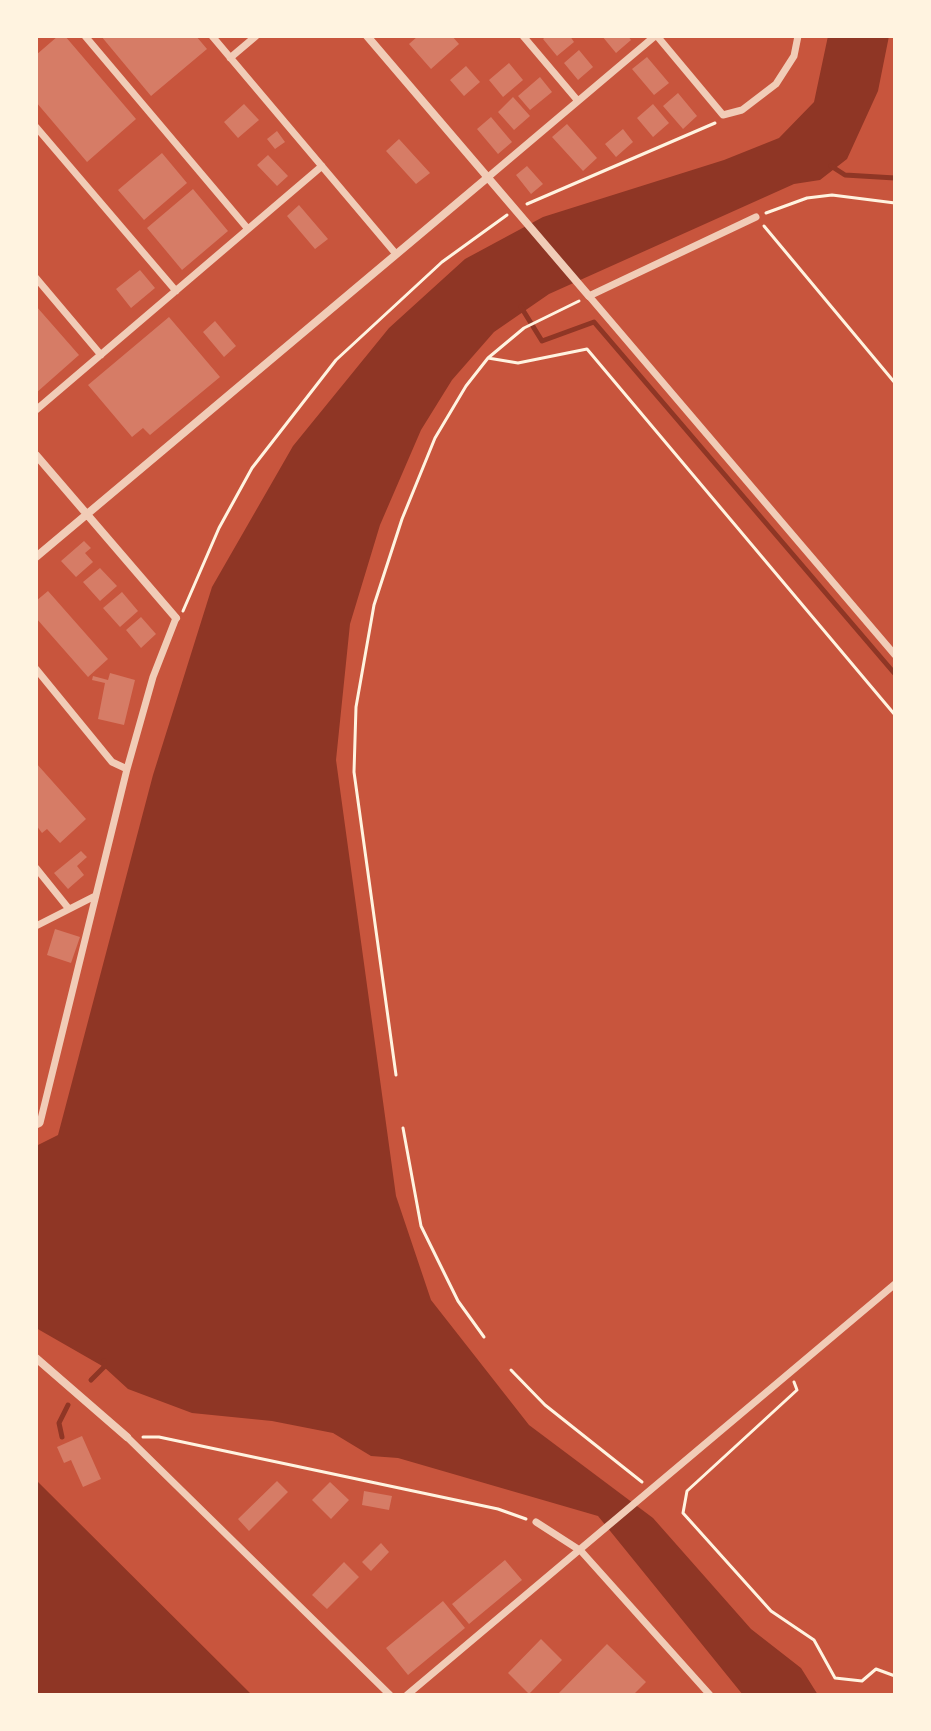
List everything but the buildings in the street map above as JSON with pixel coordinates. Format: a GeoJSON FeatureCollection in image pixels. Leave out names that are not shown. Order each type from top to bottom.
{"type":"FeatureCollection","features":[{"type":"Feature","properties":{"kind":"street"},"geometry":{"type":"LineString","coordinates":[[85,36],[248,229]]}},
{"type":"Feature","properties":{"kind":"street"},"geometry":{"type":"LineString","coordinates":[[212,36],[396,254]]}},
{"type":"Feature","properties":{"kind":"street"},"geometry":{"type":"LineString","coordinates":[[230,58],[256,36]]}},
{"type":"Feature","properties":{"kind":"street"},"geometry":{"type":"LineString","coordinates":[[367,36],[895,655]]}},
{"type":"Feature","properties":{"kind":"street"},"geometry":{"type":"LineString","coordinates":[[523,36],[578,101]]}},
{"type":"Feature","properties":{"kind":"street"},"geometry":{"type":"LineString","coordinates":[[36,557],[656,36],[723,115],[742,110],[776,84],[794,56],[798,36]]}},
{"type":"Feature","properties":{"kind":"street"},"geometry":{"type":"LineString","coordinates":[[36,127],[176,291]]}},
{"type":"Feature","properties":{"kind":"street"},"geometry":{"type":"LineString","coordinates":[[36,410],[322,166]]}},
{"type":"Feature","properties":{"kind":"street"},"geometry":{"type":"LineString","coordinates":[[589,296],[756,217]]}},
{"type":"Feature","properties":{"kind":"street"},"geometry":{"type":"LineString","coordinates":[[36,278],[101,355]]}},
{"type":"Feature","properties":{"kind":"street"},"geometry":{"type":"LineString","coordinates":[[36,455],[176,618],[153,677],[127,769],[40,1123],[36,1125]]}},
{"type":"Feature","properties":{"kind":"street"},"geometry":{"type":"LineString","coordinates":[[36,669],[112,762],[127,769]]}},
{"type":"Feature","properties":{"kind":"street"},"geometry":{"type":"LineString","coordinates":[[36,868],[69,909]]}},
{"type":"Feature","properties":{"kind":"street"},"geometry":{"type":"LineString","coordinates":[[36,926],[95,896]]}},
{"type":"Feature","properties":{"kind":"street"},"geometry":{"type":"LineString","coordinates":[[407,1695],[895,1284]]}},
{"type":"Feature","properties":{"kind":"street"},"geometry":{"type":"LineString","coordinates":[[36,1358],[127,1437],[390,1695]]}},
{"type":"Feature","properties":{"kind":"street"},"geometry":{"type":"LineString","coordinates":[[536,1522],[581,1551],[710,1695]]}},
{"type":"Feature","properties":{"kind":"path"},"geometry":{"type":"LineString","coordinates":[[176,618],[183,611],[219,528],[252,468],[336,360],[442,262],[515,209],[716,123],[723,115]]}},
{"type":"Feature","properties":{"kind":"path"},"geometry":{"type":"LineString","coordinates":[[895,203],[832,195],[807,198],[756,217],[895,383]]}},
{"type":"Feature","properties":{"kind":"path"},"geometry":{"type":"LineString","coordinates":[[396,1075],[354,772],[356,707],[374,605],[402,519],[435,438],[488,358],[524,328],[589,296]]}},
{"type":"Feature","properties":{"kind":"path"},"geometry":{"type":"LineString","coordinates":[[488,358],[518,363],[587,349],[895,715]]}},
{"type":"Feature","properties":{"kind":"path"},"geometry":{"type":"LineString","coordinates":[[403,1128],[421,1226],[458,1301],[484,1337]]}},
{"type":"Feature","properties":{"kind":"path"},"geometry":{"type":"LineString","coordinates":[[511,1370],[545,1405],[651,1489]]}},
{"type":"Feature","properties":{"kind":"path"},"geometry":{"type":"LineString","coordinates":[[789,1372],[797,1390],[687,1491],[683,1513],[771,1611],[814,1640],[835,1678],[862,1681],[876,1669],[895,1676]]}},
{"type":"Feature","properties":{"kind":"path"},"geometry":{"type":"LineString","coordinates":[[127,1437],[174,1440],[498,1509],[536,1522]]}},
{"type":"Feature","properties":{"kind":"shaded area"},"geometry":{"type":"Polygon","coordinates":[[[828,36],[889,36],[878,91],[847,159],[820,180],[794,184],[549,294],[494,332],[452,380],[421,430],[380,525],[350,624],[336,760],[396,1196],[431,1300],[529,1425],[653,1518],[751,1629],[801,1668],[818,1695],[743,1695],[598,1516],[398,1458],[371,1456],[333,1433],[272,1421],[192,1413],[128,1389],[104,1367],[36,1328],[36,1146],[58,1135],[153,775],[212,587],[293,446],[389,328],[465,259],[543,217],[724,160],[779,138],[814,102],[828,36]]]}},
{"type":"Feature","properties":{"kind":"shaded area"},"geometry":{"type":"Polygon","coordinates":[[[36,1480],[252,1695],[36,1695],[36,1480]]]}},
{"type":"Feature","properties":{"kind":"waterway"},"geometry":{"type":"LineString","coordinates":[[831,166],[845,175],[895,178]]}},
{"type":"Feature","properties":{"kind":"waterway"},"geometry":{"type":"LineString","coordinates":[[521,307],[542,341],[594,322],[895,674]]}},
{"type":"Feature","properties":{"kind":"waterway"},"geometry":{"type":"LineString","coordinates":[[91,1380],[104,1367],[104,1361]]}},
{"type":"Feature","properties":{"kind":"waterway"},"geometry":{"type":"LineString","coordinates":[[62,1437],[59,1423],[68,1405]]}}]}
